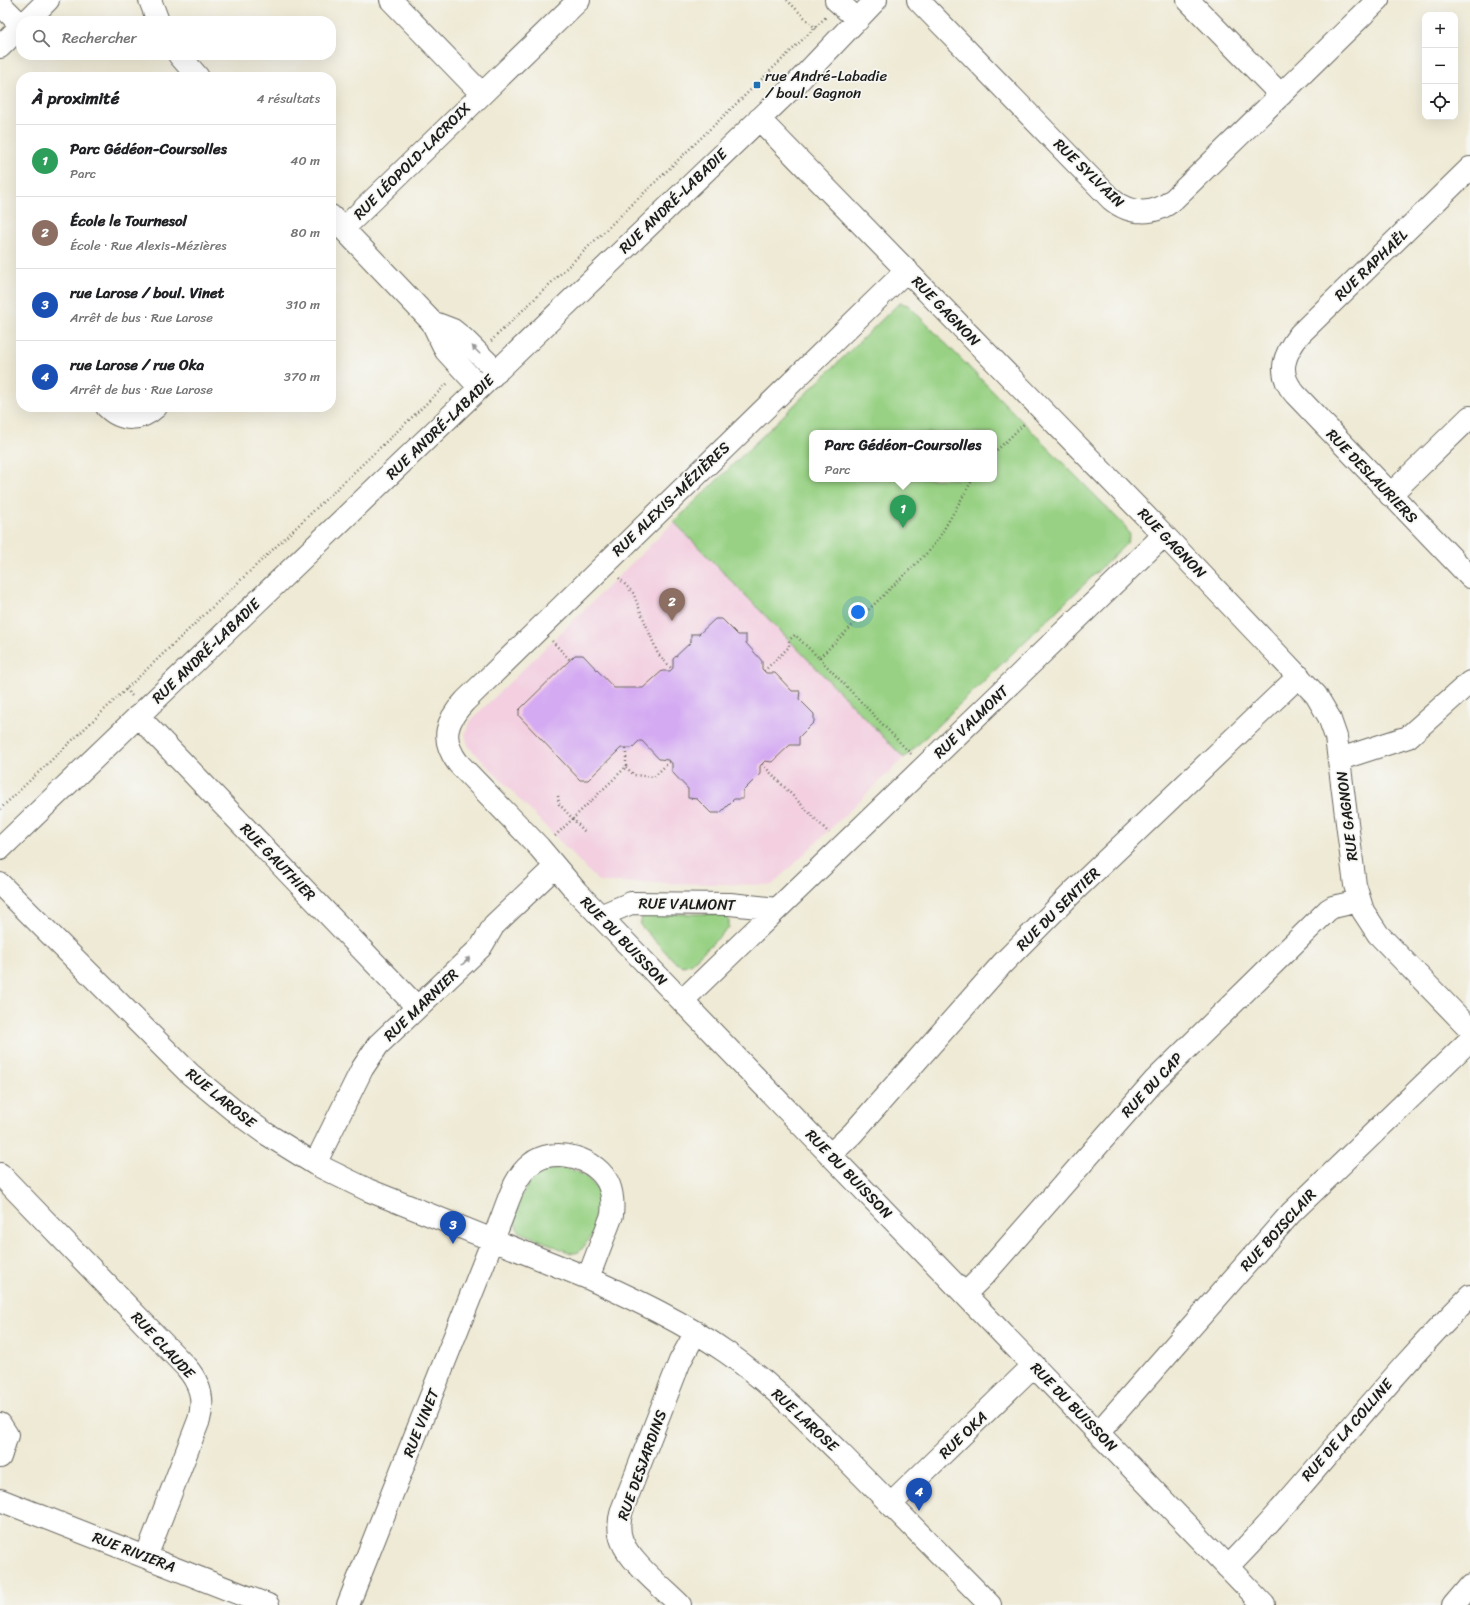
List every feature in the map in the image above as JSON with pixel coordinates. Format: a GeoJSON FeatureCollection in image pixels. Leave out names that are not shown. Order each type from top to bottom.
{"type":"FeatureCollection","features":[{"type":"Feature","properties":{"kind":"street"},"geometry":{"type":"LineString","coordinates":[[32,16],[48,0]]}},
{"type":"Feature","properties":{"kind":"street"},"geometry":{"type":"LineString","coordinates":[[150,0],[156,16]]}},
{"type":"Feature","properties":{"kind":"street","name":"RUE LÉOPOLD-LACROIX"},"geometry":{"type":"LineString","coordinates":[[391,0],[481,93]]}},
{"type":"Feature","properties":{"kind":"street","name":"RUE LÉOPOLD-LACROIX"},"geometry":{"type":"LineString","coordinates":[[337,223],[481,93],[579,0]]}},
{"type":"Feature","properties":{"kind":"street","name":"RUE ANDRÉ-LABADIE"},"geometry":{"type":"LineString","coordinates":[[0,849],[136,707],[497,372],[813,67],[876,0]]}},
{"type":"Feature","properties":{"kind":"street","name":"RUE SYLVAIN"},"geometry":{"type":"LineString","coordinates":[[918,0],[1111,199],[1121,206],[1133,211],[1152,211],[1169,204],[1378,0]]}},
{"type":"Feature","properties":{"kind":"street"},"geometry":{"type":"LineString","coordinates":[[1188,0],[1281,96]]}},
{"type":"Feature","properties":{"kind":"street"},"geometry":{"type":"LineString","coordinates":[[0,4],[16,21]]}},
{"type":"Feature","properties":{"kind":"street"},"geometry":{"type":"LineString","coordinates":[[832,7],[858,20]]}},
{"type":"Feature","properties":{"kind":"street"},"geometry":{"type":"LineString","coordinates":[[0,47],[16,31]]}},
{"type":"Feature","properties":{"kind":"street"},"geometry":{"type":"LineString","coordinates":[[183,60],[194,72]]}},
{"type":"Feature","properties":{"kind":"street","name":"RUE GAGNON"},"geometry":{"type":"LineString","coordinates":[[759,119],[1164,535],[1316,695],[1329,717],[1336,737],[1359,901],[1366,916],[1378,934],[1470,1029]]}},
{"type":"Feature","properties":{"kind":"street","name":"RUE RAPHAËL"},"geometry":{"type":"LineString","coordinates":[[1284,369],[1287,352],[1300,334],[1470,168]]}},
{"type":"Feature","properties":{"kind":"street"},"geometry":{"type":"LineString","coordinates":[[337,223],[432,322],[446,351],[480,388]]}},
{"type":"Feature","properties":{"kind":"street","name":"RUE ALEXIS-MÉZIÈRES"},"geometry":{"type":"LineString","coordinates":[[447,735],[449,723],[455,712],[481,684],[906,270]]}},
{"type":"Feature","properties":{"kind":"street"},"geometry":{"type":"LineString","coordinates":[[432,322],[453,330],[497,372]]}},
{"type":"Feature","properties":{"kind":"street","name":"RUE DESLAURIERS"},"geometry":{"type":"LineString","coordinates":[[1284,369],[1288,385],[1295,394],[1470,577]]}},
{"type":"Feature","properties":{"kind":"street"},"geometry":{"type":"LineString","coordinates":[[114,412],[118,415],[133,418],[150,412]]}},
{"type":"Feature","properties":{"kind":"street"},"geometry":{"type":"LineString","coordinates":[[1390,495],[1470,417]]}},
{"type":"Feature","properties":{"kind":"street","name":"RUE VALMONT"},"geometry":{"type":"LineString","coordinates":[[682,1001],[1164,535]]}},
{"type":"Feature","properties":{"kind":"street","name":"RUE DU SENTIER"},"geometry":{"type":"LineString","coordinates":[[830,1155],[852,1134],[1002,964],[1075,890],[1299,676]]}},
{"type":"Feature","properties":{"kind":"street"},"geometry":{"type":"LineString","coordinates":[[1340,759],[1408,737],[1470,682]]}},
{"type":"Feature","properties":{"kind":"street","name":"RUE GAUTHIER"},"geometry":{"type":"LineString","coordinates":[[136,707],[417,1007]]}},
{"type":"Feature","properties":{"kind":"street","name":"RUE DU BUISSON"},"geometry":{"type":"LineString","coordinates":[[447,735],[451,753],[458,763],[539,847],[555,867],[600,916],[1099,1432],[1264,1605]]}},
{"type":"Feature","properties":{"kind":"street","name":"RUE MARNIER"},"geometry":{"type":"LineString","coordinates":[[315,1164],[367,1061],[378,1045],[481,947],[494,925],[555,867]]}},
{"type":"Feature","properties":{"kind":"street","name":"RUE LAROSE"},"geometry":{"type":"LineString","coordinates":[[0,884],[190,1074],[251,1124],[315,1164],[368,1190],[588,1278],[649,1306],[696,1332],[727,1353],[762,1379],[803,1416],[990,1605]]}},
{"type":"Feature","properties":{"kind":"street","name":"RUE DU CAP"},"geometry":{"type":"LineString","coordinates":[[965,1294],[984,1275],[1155,1080],[1328,910],[1333,907],[1359,901]]}},
{"type":"Feature","properties":{"kind":"street","name":"RUE VALMONT"},"geometry":{"type":"LineString","coordinates":[[600,916],[631,903],[730,904],[777,909]]}},
{"type":"Feature","properties":{"kind":"street","name":"RUE BOISCLAIR"},"geometry":{"type":"LineString","coordinates":[[1099,1432],[1291,1213],[1470,1040]]}},
{"type":"Feature","properties":{"kind":"street"},"geometry":{"type":"LineString","coordinates":[[493,1241],[518,1179],[531,1163],[548,1156],[560,1155],[584,1161],[598,1170],[606,1180],[612,1193],[613,1204],[608,1229],[588,1278]]}},
{"type":"Feature","properties":{"kind":"street","name":"RUE CLAUDE"},"geometry":{"type":"LineString","coordinates":[[0,1174],[186,1367],[193,1375],[199,1387],[202,1407],[199,1420],[146,1557]]}},
{"type":"Feature","properties":{"kind":"street","name":"RUE VINET"},"geometry":{"type":"LineString","coordinates":[[348,1605],[493,1241]]}},
{"type":"Feature","properties":{"kind":"street","name":"RUE DE LA COLLINE"},"geometry":{"type":"LineString","coordinates":[[1227,1567],[1269,1522],[1417,1350],[1470,1296]]}},
{"type":"Feature","properties":{"kind":"street","name":"RUE DESJARDINS"},"geometry":{"type":"LineString","coordinates":[[680,1605],[628,1551],[620,1534],[620,1522],[622,1510],[680,1361],[696,1332]]}},
{"type":"Feature","properties":{"kind":"street","name":"RUE OKA"},"geometry":{"type":"LineString","coordinates":[[891,1504],[1034,1365]]}},
{"type":"Feature","properties":{"kind":"street"},"geometry":{"type":"LineString","coordinates":[[0,1424],[7,1435],[0,1458]]}},
{"type":"Feature","properties":{"kind":"street","name":"RUE RIVIERA"},"geometry":{"type":"LineString","coordinates":[[0,1500],[268,1605]]}},
{"type":"Feature","properties":{"kind":"street"},"geometry":{"type":"LineString","coordinates":[[1453,1605],[1470,1585]]}},
{"type":"Feature","properties":{"kind":"path"},"geometry":{"type":"LineString","coordinates":[[787,0],[816,29]]}},
{"type":"Feature","properties":{"kind":"path","name":"RUE ANDRÉ-LABADIE"},"geometry":{"type":"LineString","coordinates":[[488,344],[816,29],[832,7]]}},
{"type":"Feature","properties":{"kind":"path","name":"RUE ANDRÉ-LABADIE"},"geometry":{"type":"LineString","coordinates":[[0,809],[450,381]]}},
{"type":"Feature","properties":{"kind":"path"},"geometry":{"type":"LineString","coordinates":[[997,451],[1025,423]]}},
{"type":"Feature","properties":{"kind":"path"},"geometry":{"type":"LineString","coordinates":[[819,658],[928,551],[940,536],[971,482]]}},
{"type":"Feature","properties":{"kind":"path"},"geometry":{"type":"LineString","coordinates":[[617,576],[633,593],[658,654],[672,669]]}},
{"type":"Feature","properties":{"kind":"path"},"geometry":{"type":"LineString","coordinates":[[764,671],[789,647],[789,640],[795,635],[911,754]]}},
{"type":"Feature","properties":{"kind":"path"},"geometry":{"type":"LineString","coordinates":[[551,640],[570,660]]}},
{"type":"Feature","properties":{"kind":"path"},"geometry":{"type":"LineString","coordinates":[[126,689],[136,707]]}},
{"type":"Feature","properties":{"kind":"path"},"geometry":{"type":"LineString","coordinates":[[626,748],[626,767],[634,775],[654,777],[670,762]]}},
{"type":"Feature","properties":{"kind":"path"},"geometry":{"type":"LineString","coordinates":[[762,764],[829,833]]}},
{"type":"Feature","properties":{"kind":"path"},"geometry":{"type":"LineString","coordinates":[[553,837],[626,767]]}},
{"type":"Feature","properties":{"kind":"path"},"geometry":{"type":"LineString","coordinates":[[558,796],[559,804],[586,833]]}},
{"type":"Feature","properties":{"kind":"shaded area"},"geometry":{"type":"Polygon","coordinates":[[[674,522],[904,758],[772,885],[599,882],[469,747],[466,739],[465,733],[471,720],[674,522]]]}},
{"type":"Feature","properties":{"kind":"green space"},"geometry":{"type":"Polygon","coordinates":[[[901,303],[908,305],[1125,526],[1130,535],[1127,543],[904,758],[674,522],[897,305],[901,303]]]}},
{"type":"Feature","properties":{"kind":"green space"},"geometry":{"type":"Polygon","coordinates":[[[643,914],[726,914],[729,921],[729,928],[690,964],[683,966],[676,963],[640,925],[643,914]]]}},
{"type":"Feature","properties":{"kind":"green space"},"geometry":{"type":"Polygon","coordinates":[[[560,1168],[574,1171],[585,1176],[599,1195],[601,1206],[600,1218],[595,1231],[577,1253],[571,1253],[520,1232],[516,1227],[516,1212],[522,1195],[531,1181],[541,1173],[560,1168]]]}},
{"type":"Feature","properties":{"kind":"building"},"geometry":{"type":"Polygon","coordinates":[[[715,619],[722,619],[738,635],[746,635],[746,643],[762,661],[762,669],[766,673],[775,673],[792,691],[800,691],[799,699],[814,714],[814,722],[799,737],[799,745],[790,745],[772,762],[765,761],[760,766],[760,774],[743,791],[743,799],[734,799],[720,813],[711,813],[697,799],[688,798],[688,789],[672,772],[672,763],[668,760],[659,759],[642,741],[639,741],[632,748],[621,748],[588,780],[580,780],[519,716],[519,710],[575,655],[583,655],[614,688],[643,688],[662,671],[670,671],[673,668],[673,659],[691,642],[691,634],[699,634],[715,619]]]}},
{"type":"Feature","properties":{"kind":"place","name":"rue André-Labadie / boul. Gagnon"},"geometry":{"type":"Point","coordinates":[757,85]}},
{"type":"Feature","properties":{"kind":"place","name":"Parc Gédéon-Coursolles"},"geometry":{"type":"Point","coordinates":[903,528]}},
{"type":"Feature","properties":{"kind":"place","name":"École le Tournesol"},"geometry":{"type":"Point","coordinates":[672,621]}},
{"type":"Feature","properties":{"kind":"place","name":"rue Larose / boul. Vinet"},"geometry":{"type":"Point","coordinates":[453,1244]}},
{"type":"Feature","properties":{"kind":"place","name":"rue Larose / rue Oka"},"geometry":{"type":"Point","coordinates":[919,1511]}}]}
